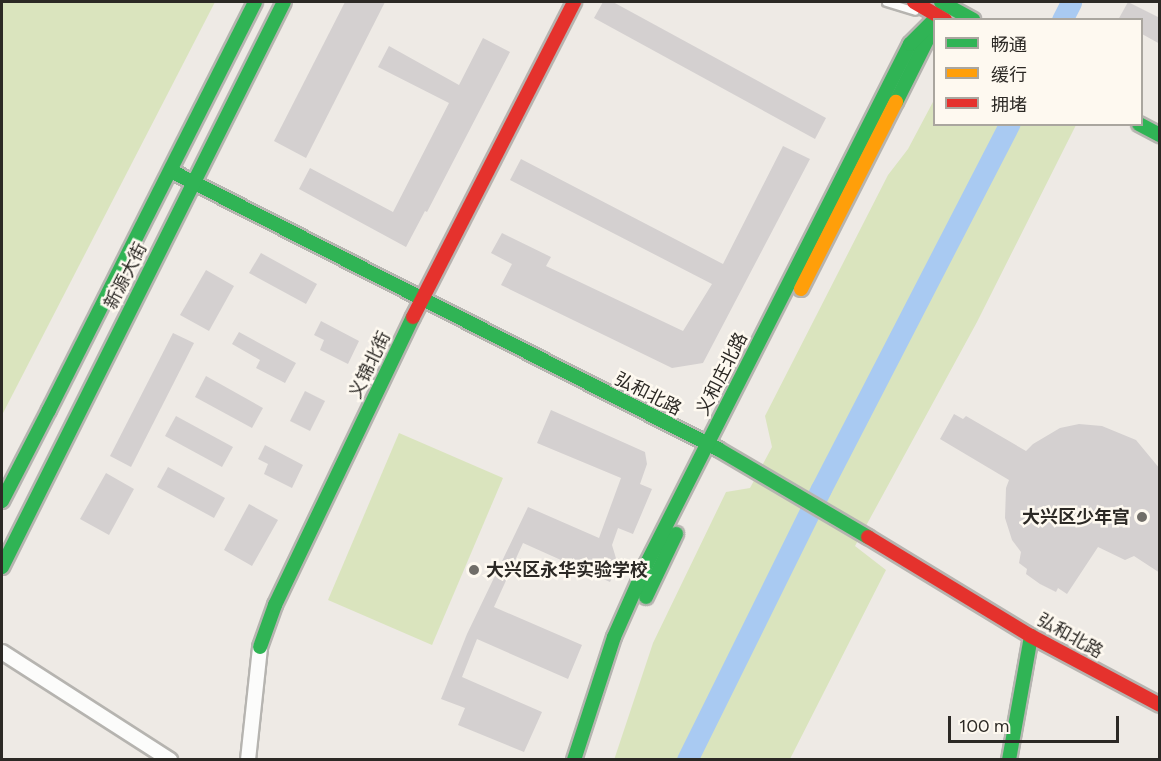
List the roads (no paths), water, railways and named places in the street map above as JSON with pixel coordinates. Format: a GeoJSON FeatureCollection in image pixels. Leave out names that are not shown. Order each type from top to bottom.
{"type":"FeatureCollection","features":[{"type":"Feature","properties":{"kind":"main road","name":"新源大街"},"geometry":{"type":"LineString","coordinates":[[2,501],[255,2]]}},
{"type":"Feature","properties":{"kind":"main road","name":"新源大街"},"geometry":{"type":"LineString","coordinates":[[2,567],[285,2]]}},
{"type":"Feature","properties":{"kind":"main road","name":"义锦北街"},"geometry":{"type":"LineString","coordinates":[[260,647],[275,605],[422,299],[574,2]]}},
{"type":"Feature","properties":{"kind":"main road"},"geometry":{"type":"LineString","coordinates":[[914,2],[941,13],[964,18]]}},
{"type":"Feature","properties":{"kind":"main road","name":"义和庄北路"},"geometry":{"type":"LineString","coordinates":[[586,759],[621,652],[712,447],[910,44],[933,21]]}},
{"type":"Feature","properties":{"kind":"main road"},"geometry":{"type":"LineString","coordinates":[[1143,112],[1160,121]]}},
{"type":"Feature","properties":{"kind":"main road"},"geometry":{"type":"LineString","coordinates":[[1143,126],[1160,135]]}},
{"type":"Feature","properties":{"kind":"main road","name":"弘和北路"},"geometry":{"type":"LineString","coordinates":[[171,171],[712,447],[795,492],[1032,636],[1160,705]]}},
{"type":"Feature","properties":{"kind":"main road","name":"义和庄北路"},"geometry":{"type":"LineString","coordinates":[[574,759],[580,732],[614,637],[647,563],[712,447]]}},
{"type":"Feature","properties":{"kind":"main road"},"geometry":{"type":"LineString","coordinates":[[1009,759],[1032,636]]}},
{"type":"Feature","properties":{"kind":"street","name":"义锦北街"},"geometry":{"type":"LineString","coordinates":[[248,759],[260,647]]}},
{"type":"Feature","properties":{"kind":"street"},"geometry":{"type":"LineString","coordinates":[[2,652],[170,759]]}},
{"type":"Feature","properties":{"kind":"lane"},"geometry":{"type":"LineString","coordinates":[[886,2],[894,6],[941,13]]}},
{"type":"Feature","properties":{"kind":"waterway"},"geometry":{"type":"LineString","coordinates":[[1063,18],[1071,2]]}},
{"type":"Feature","properties":{"kind":"waterway"},"geometry":{"type":"LineString","coordinates":[[687,760],[821,489],[1008,126]]}},
{"type":"Feature","properties":{"kind":"place","name":"大兴区少年宫"},"geometry":{"type":"Point","coordinates":[1142,517]}},
{"type":"Feature","properties":{"kind":"place","name":"大兴区永华实验学校"},"geometry":{"type":"Point","coordinates":[474,570]}}]}
